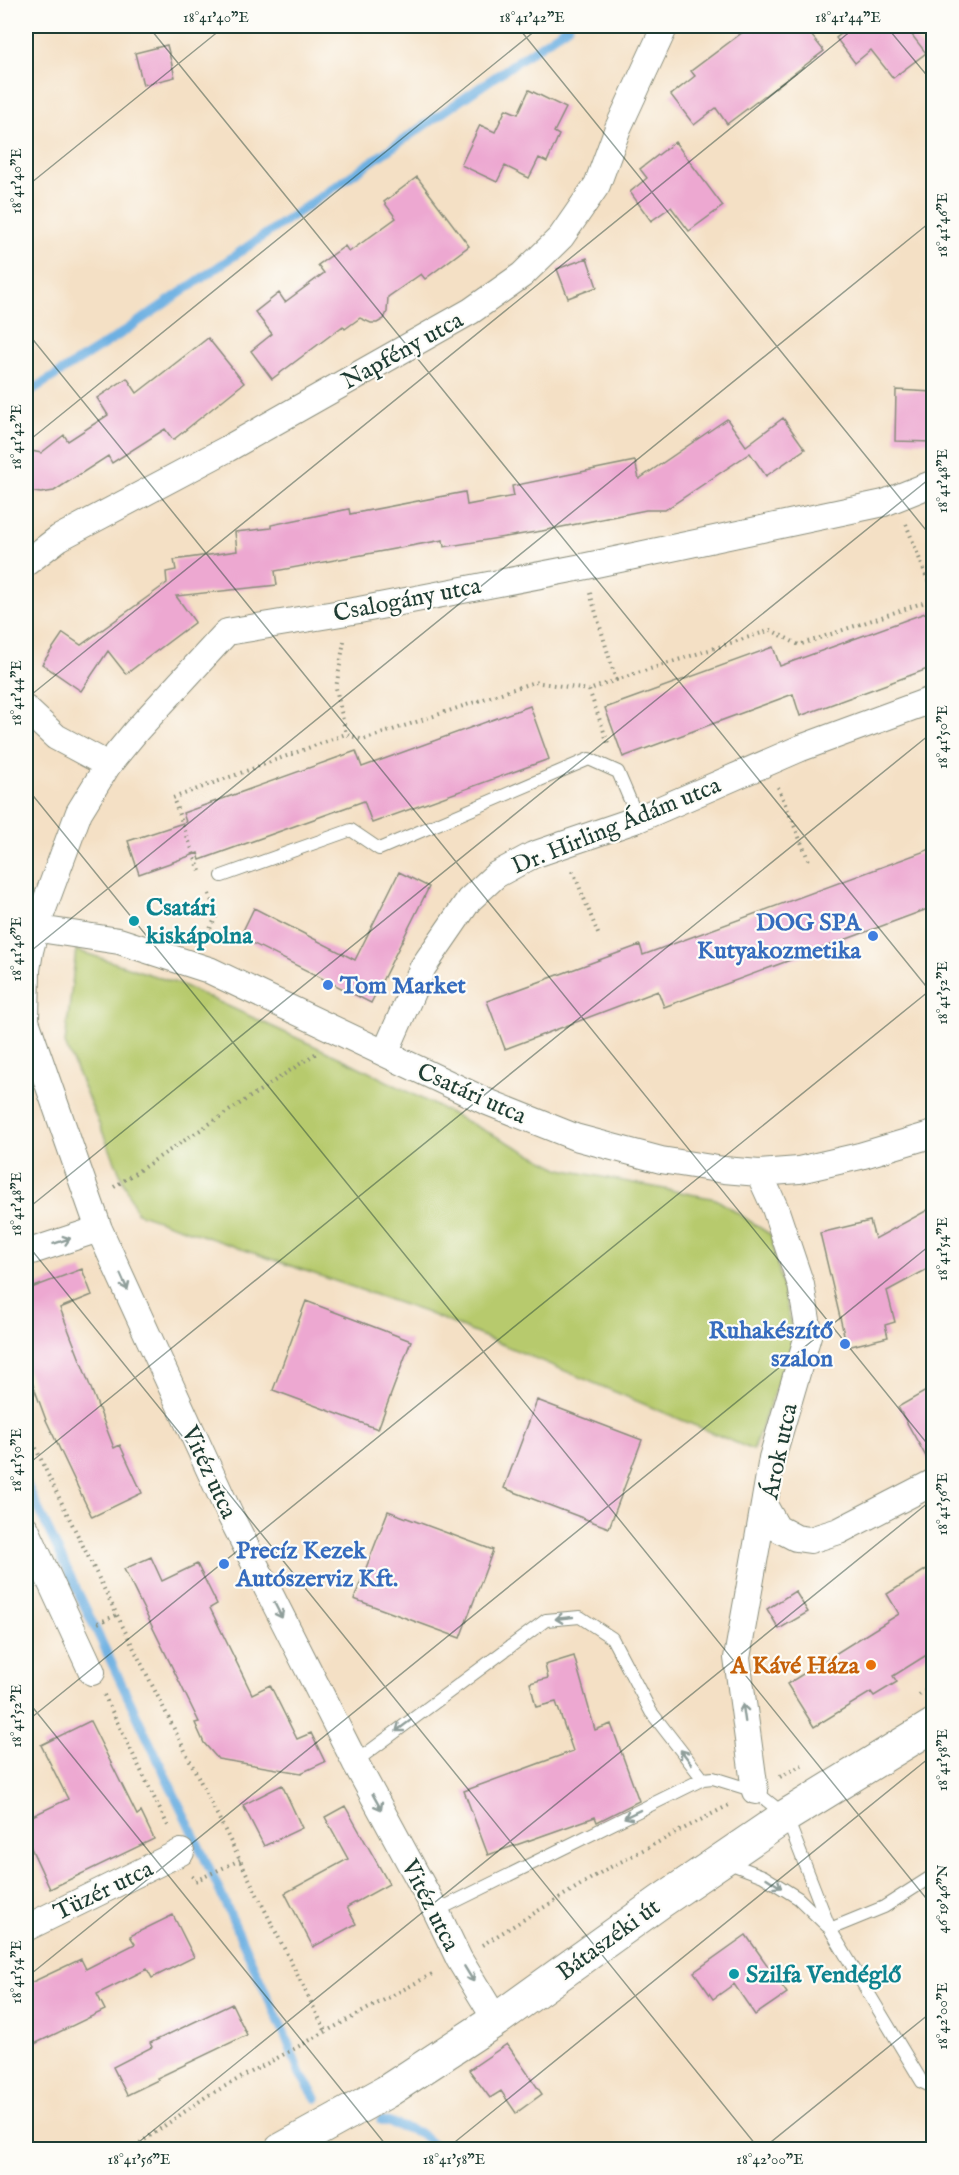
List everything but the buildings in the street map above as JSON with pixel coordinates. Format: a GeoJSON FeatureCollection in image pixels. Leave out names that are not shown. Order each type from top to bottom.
{"type":"FeatureCollection","features":[{"type":"Feature","properties":{"kind":"main road","name":"Bátaszéki út"},"geometry":{"type":"LineString","coordinates":[[281,2150],[386,2092],[496,2020],[786,1816],[933,1725]]}},
{"type":"Feature","properties":{"kind":"street","name":"Napfény utca"},"geometry":{"type":"LineString","coordinates":[[26,563],[59,538],[227,449],[461,317],[522,274],[561,237],[597,185],[618,128],[665,26]]}},
{"type":"Feature","properties":{"kind":"street","name":"Csalogány utca"},"geometry":{"type":"LineString","coordinates":[[31,927],[79,812],[108,765],[136,731],[227,632],[582,567],[884,503],[933,483]]}},
{"type":"Feature","properties":{"kind":"street","name":"Dr. Hirling Ádám utca"},"geometry":{"type":"LineString","coordinates":[[385,1053],[423,967],[469,900],[496,875],[533,855],[638,819],[801,748],[933,699]]}},
{"type":"Feature","properties":{"kind":"street"},"geometry":{"type":"LineString","coordinates":[[26,709],[56,737],[108,765]]}},
{"type":"Feature","properties":{"kind":"street","name":"Csatári utca"},"geometry":{"type":"LineString","coordinates":[[31,927],[119,941],[209,970],[485,1101],[576,1137],[661,1160],[759,1173],[799,1170],[860,1156],[933,1134]]}},
{"type":"Feature","properties":{"kind":"street","name":"Vitéz utca"},"geometry":{"type":"LineString","coordinates":[[31,927],[26,1021],[99,1229],[213,1480],[355,1762],[436,1911],[459,1959],[496,2020]]}},
{"type":"Feature","properties":{"kind":"street","name":"Árok utca"},"geometry":{"type":"LineString","coordinates":[[759,1173],[775,1208],[801,1285],[809,1332],[772,1458],[764,1505],[777,1528],[796,1538],[810,1540],[839,1531],[933,1482]]}},
{"type":"Feature","properties":{"kind":"street"},"geometry":{"type":"LineString","coordinates":[[26,1253],[99,1229]]}},
{"type":"Feature","properties":{"kind":"street"},"geometry":{"type":"LineString","coordinates":[[756,1791],[736,1658],[764,1505]]}},
{"type":"Feature","properties":{"kind":"street"},"geometry":{"type":"LineString","coordinates":[[26,1529],[92,1672]]}},
{"type":"Feature","properties":{"kind":"street","name":"Tüzér utca"},"geometry":{"type":"LineString","coordinates":[[26,1929],[181,1852]]}},
{"type":"Feature","properties":{"kind":"lane"},"geometry":{"type":"LineString","coordinates":[[222,876],[351,830],[379,849],[589,759],[618,772],[638,819]]}},
{"type":"Feature","properties":{"kind":"lane"},"geometry":{"type":"LineString","coordinates":[[355,1762],[546,1620],[580,1617],[612,1638],[651,1712],[703,1779]]}},
{"type":"Feature","properties":{"kind":"lane"},"geometry":{"type":"LineString","coordinates":[[436,1911],[703,1779],[713,1779],[756,1791],[786,1816],[830,1929],[922,2082],[933,2088]]}},
{"type":"Feature","properties":{"kind":"lane"},"geometry":{"type":"LineString","coordinates":[[721,1860],[763,1876],[798,1898],[830,1929]]}},
{"type":"Feature","properties":{"kind":"lane"},"geometry":{"type":"LineString","coordinates":[[830,1929],[884,1907],[933,1875]]}},
{"type":"Feature","properties":{"kind":"path"},"geometry":{"type":"LineString","coordinates":[[210,929],[217,915],[173,798],[346,734],[363,740],[534,682],[589,690],[771,630],[799,645],[933,598],[914,546]]}},
{"type":"Feature","properties":{"kind":"path"},"geometry":{"type":"LineString","coordinates":[[582,567],[616,680]]}},
{"type":"Feature","properties":{"kind":"path"},"geometry":{"type":"LineString","coordinates":[[346,734],[336,688],[348,611]]}},
{"type":"Feature","properties":{"kind":"path"},"geometry":{"type":"LineString","coordinates":[[589,690],[618,772]]}},
{"type":"Feature","properties":{"kind":"path"},"geometry":{"type":"LineString","coordinates":[[768,762],[809,861]]}},
{"type":"Feature","properties":{"kind":"path"},"geometry":{"type":"LineString","coordinates":[[562,845],[599,936]]}},
{"type":"Feature","properties":{"kind":"path"},"geometry":{"type":"LineString","coordinates":[[204,882],[222,876]]}},
{"type":"Feature","properties":{"kind":"path"},"geometry":{"type":"LineString","coordinates":[[90,1202],[345,1034]]}},
{"type":"Feature","properties":{"kind":"path"},"geometry":{"type":"LineString","coordinates":[[26,1426],[53,1486],[326,2032]]}},
{"type":"Feature","properties":{"kind":"path"},"geometry":{"type":"LineString","coordinates":[[92,1672],[195,1881],[240,1860]]}},
{"type":"Feature","properties":{"kind":"path"},"geometry":{"type":"LineString","coordinates":[[915,1698],[933,1685]]}},
{"type":"Feature","properties":{"kind":"path"},"geometry":{"type":"LineString","coordinates":[[130,2150],[207,2096],[459,1959],[605,1870],[806,1763]]}},
{"type":"Feature","properties":{"kind":"green space"},"geometry":{"type":"Polygon","coordinates":[[[76,950],[182,985],[347,1061],[561,1169],[716,1199],[771,1235],[794,1339],[753,1450],[425,1312],[137,1213],[65,1044],[76,950]]]}},
{"type":"Feature","properties":{"kind":"waterway"},"geometry":{"type":"LineString","coordinates":[[26,394],[116,337],[569,26]]}},
{"type":"Feature","properties":{"kind":"waterway"},"geometry":{"type":"LineString","coordinates":[[26,1483],[206,1861],[285,2035],[300,2074],[316,2098]]}},
{"type":"Feature","properties":{"kind":"waterway"},"geometry":{"type":"LineString","coordinates":[[381,2120],[420,2133],[439,2150]]}},
{"type":"Feature","properties":{"kind":"place","name":"Csatári kiskápolna"},"geometry":{"type":"Point","coordinates":[134,921]}},
{"type":"Feature","properties":{"kind":"place","name":"DOG SPA Kutyakozmetika"},"geometry":{"type":"Point","coordinates":[873,936]}},
{"type":"Feature","properties":{"kind":"place","name":"Tom Market"},"geometry":{"type":"Point","coordinates":[328,985]}},
{"type":"Feature","properties":{"kind":"place","name":"Ruhakészítő szalon"},"geometry":{"type":"Point","coordinates":[845,1344]}},
{"type":"Feature","properties":{"kind":"place","name":"Precíz Kezek Autószerviz Kft."},"geometry":{"type":"Point","coordinates":[224,1564]}},
{"type":"Feature","properties":{"kind":"place","name":"A Kávé Háza"},"geometry":{"type":"Point","coordinates":[871,1665]}},
{"type":"Feature","properties":{"kind":"place","name":"Szilfa Vendéglő"},"geometry":{"type":"Point","coordinates":[734,1974]}}]}
